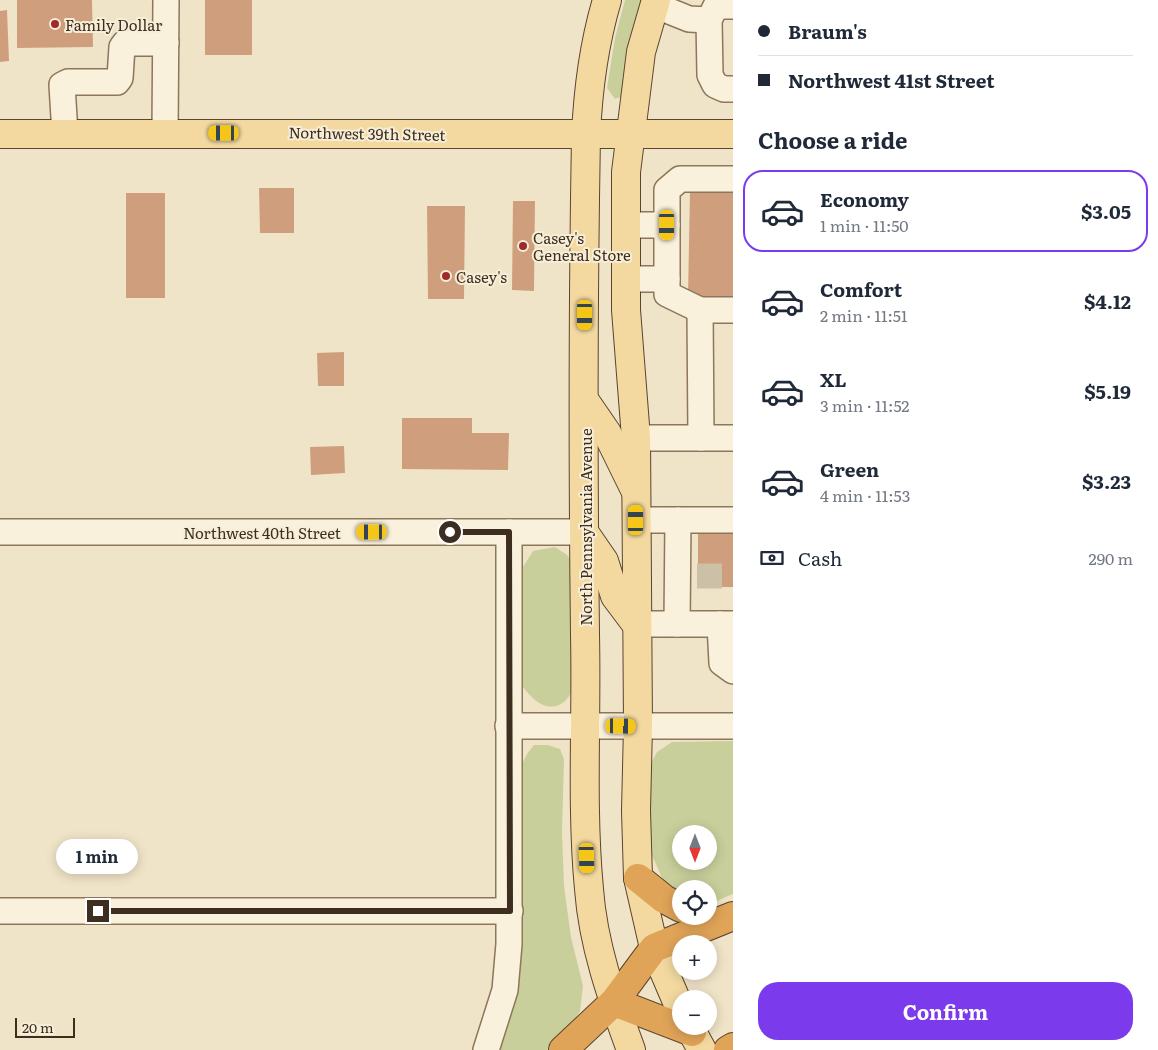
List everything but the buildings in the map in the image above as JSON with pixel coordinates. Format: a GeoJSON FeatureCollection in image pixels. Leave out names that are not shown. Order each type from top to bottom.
{"type":"FeatureCollection","features":[{"type":"Feature","properties":{"kind":"highway"},"geometry":{"type":"LineString","coordinates":[[638,878],[672,903]]}},
{"type":"Feature","properties":{"kind":"highway"},"geometry":{"type":"LineString","coordinates":[[563,1050],[614,1002],[654,948],[723,917]]}},
{"type":"Feature","properties":{"kind":"highway"},"geometry":{"type":"LineString","coordinates":[[614,1002],[672,1023]]}},
{"type":"Feature","properties":{"kind":"highway"},"geometry":{"type":"LineString","coordinates":[[728,1050],[733,1047]]}},
{"type":"Feature","properties":{"kind":"main road","name":"North Pennsylvania Avenue"},"geometry":{"type":"LineString","coordinates":[[608,0],[592,62],[586,135],[584,401],[586,826],[589,890],[597,943],[614,1002],[631,1050]]}},
{"type":"Feature","properties":{"kind":"main road"},"geometry":{"type":"LineString","coordinates":[[655,2],[641,52],[629,134],[626,172],[626,310],[636,438],[638,726],[636,812],[638,878],[654,948],[673,990]]}},
{"type":"Feature","properties":{"kind":"main road","name":"Northwest 39th Street"},"geometry":{"type":"LineString","coordinates":[[0,134],[733,134]]}},
{"type":"Feature","properties":{"kind":"main road"},"geometry":{"type":"LineString","coordinates":[[584,401],[607,433],[636,507]]}},
{"type":"Feature","properties":{"kind":"main road"},"geometry":{"type":"LineString","coordinates":[[584,532],[604,561],[615,596],[636,624]]}},
{"type":"Feature","properties":{"kind":"street"},"geometry":{"type":"LineString","coordinates":[[165,134],[166,0]]}},
{"type":"Feature","properties":{"kind":"street"},"geometry":{"type":"LineString","coordinates":[[655,2],[689,19],[710,20]]}},
{"type":"Feature","properties":{"kind":"street"},"geometry":{"type":"LineString","coordinates":[[733,6],[716,6],[710,20],[710,75],[716,85],[724,89],[733,89]]}},
{"type":"Feature","properties":{"kind":"street"},"geometry":{"type":"LineString","coordinates":[[65,134],[62,85],[68,82],[117,82],[120,78],[122,47],[125,43],[166,43]]}},
{"type":"Feature","properties":{"kind":"street"},"geometry":{"type":"LineString","coordinates":[[733,179],[680,179],[667,190],[667,294],[700,310],[733,310]]}},
{"type":"Feature","properties":{"kind":"street"},"geometry":{"type":"LineString","coordinates":[[626,225],[667,225]]}},
{"type":"Feature","properties":{"kind":"street"},"geometry":{"type":"LineString","coordinates":[[626,279],[667,279]]}},
{"type":"Feature","properties":{"kind":"street"},"geometry":{"type":"LineString","coordinates":[[700,310],[700,438]]}},
{"type":"Feature","properties":{"kind":"street"},"geometry":{"type":"LineString","coordinates":[[636,438],[733,438]]}},
{"type":"Feature","properties":{"kind":"street"},"geometry":{"type":"LineString","coordinates":[[636,507],[678,520],[733,520]]}},
{"type":"Feature","properties":{"kind":"street"},"geometry":{"type":"LineString","coordinates":[[677,624],[687,576],[678,520]]}},
{"type":"Feature","properties":{"kind":"street","name":"Northwest 40th Street"},"geometry":{"type":"LineString","coordinates":[[0,532],[584,532]]}},
{"type":"Feature","properties":{"kind":"street"},"geometry":{"type":"LineString","coordinates":[[486,1050],[505,990],[510,911],[508,726],[509,532]]}},
{"type":"Feature","properties":{"kind":"street"},"geometry":{"type":"LineString","coordinates":[[636,624],[726,624],[722,663],[733,672]]}},
{"type":"Feature","properties":{"kind":"street"},"geometry":{"type":"LineString","coordinates":[[508,726],[733,726]]}},
{"type":"Feature","properties":{"kind":"street"},"geometry":{"type":"LineString","coordinates":[[0,911],[510,911]]}},
{"type":"Feature","properties":{"kind":"green space"},"geometry":{"type":"Polygon","coordinates":[[[625,0],[644,0],[628,52],[621,97],[615,99],[607,88],[615,38],[625,0]]]}},
{"type":"Feature","properties":{"kind":"green space"},"geometry":{"type":"Polygon","coordinates":[[[555,547],[567,555],[576,566],[575,686],[566,700],[560,705],[553,707],[540,704],[529,695],[521,684],[521,570],[533,551],[555,547]]]}},
{"type":"Feature","properties":{"kind":"green space"},"geometry":{"type":"Polygon","coordinates":[[[733,741],[733,894],[717,901],[717,880],[672,880],[672,887],[662,878],[651,853],[649,767],[657,752],[672,742],[733,741]]]}},
{"type":"Feature","properties":{"kind":"green space"},"geometry":{"type":"Polygon","coordinates":[[[534,745],[548,745],[560,749],[564,759],[562,833],[564,886],[571,937],[583,986],[580,1011],[568,1032],[547,1050],[497,1050],[507,1028],[514,1001],[521,766],[534,745]]]}},
{"type":"Feature","properties":{"kind":"tunnel"},"geometry":{"type":"LineString","coordinates":[[697,576],[733,576]]}},
{"type":"Feature","properties":{"kind":"place","name":"Family Dollar"},"geometry":{"type":"Point","coordinates":[55,24]}},
{"type":"Feature","properties":{"kind":"place","name":"Casey's General Store"},"geometry":{"type":"Point","coordinates":[523,246]}},
{"type":"Feature","properties":{"kind":"place","name":"Casey's"},"geometry":{"type":"Point","coordinates":[446,276]}},
{"type":"Feature","properties":{"kind":"route"},"geometry":{"type":"LineString","coordinates":[[98,911],[510,911],[508,726],[509,532],[450,532]]}}]}
